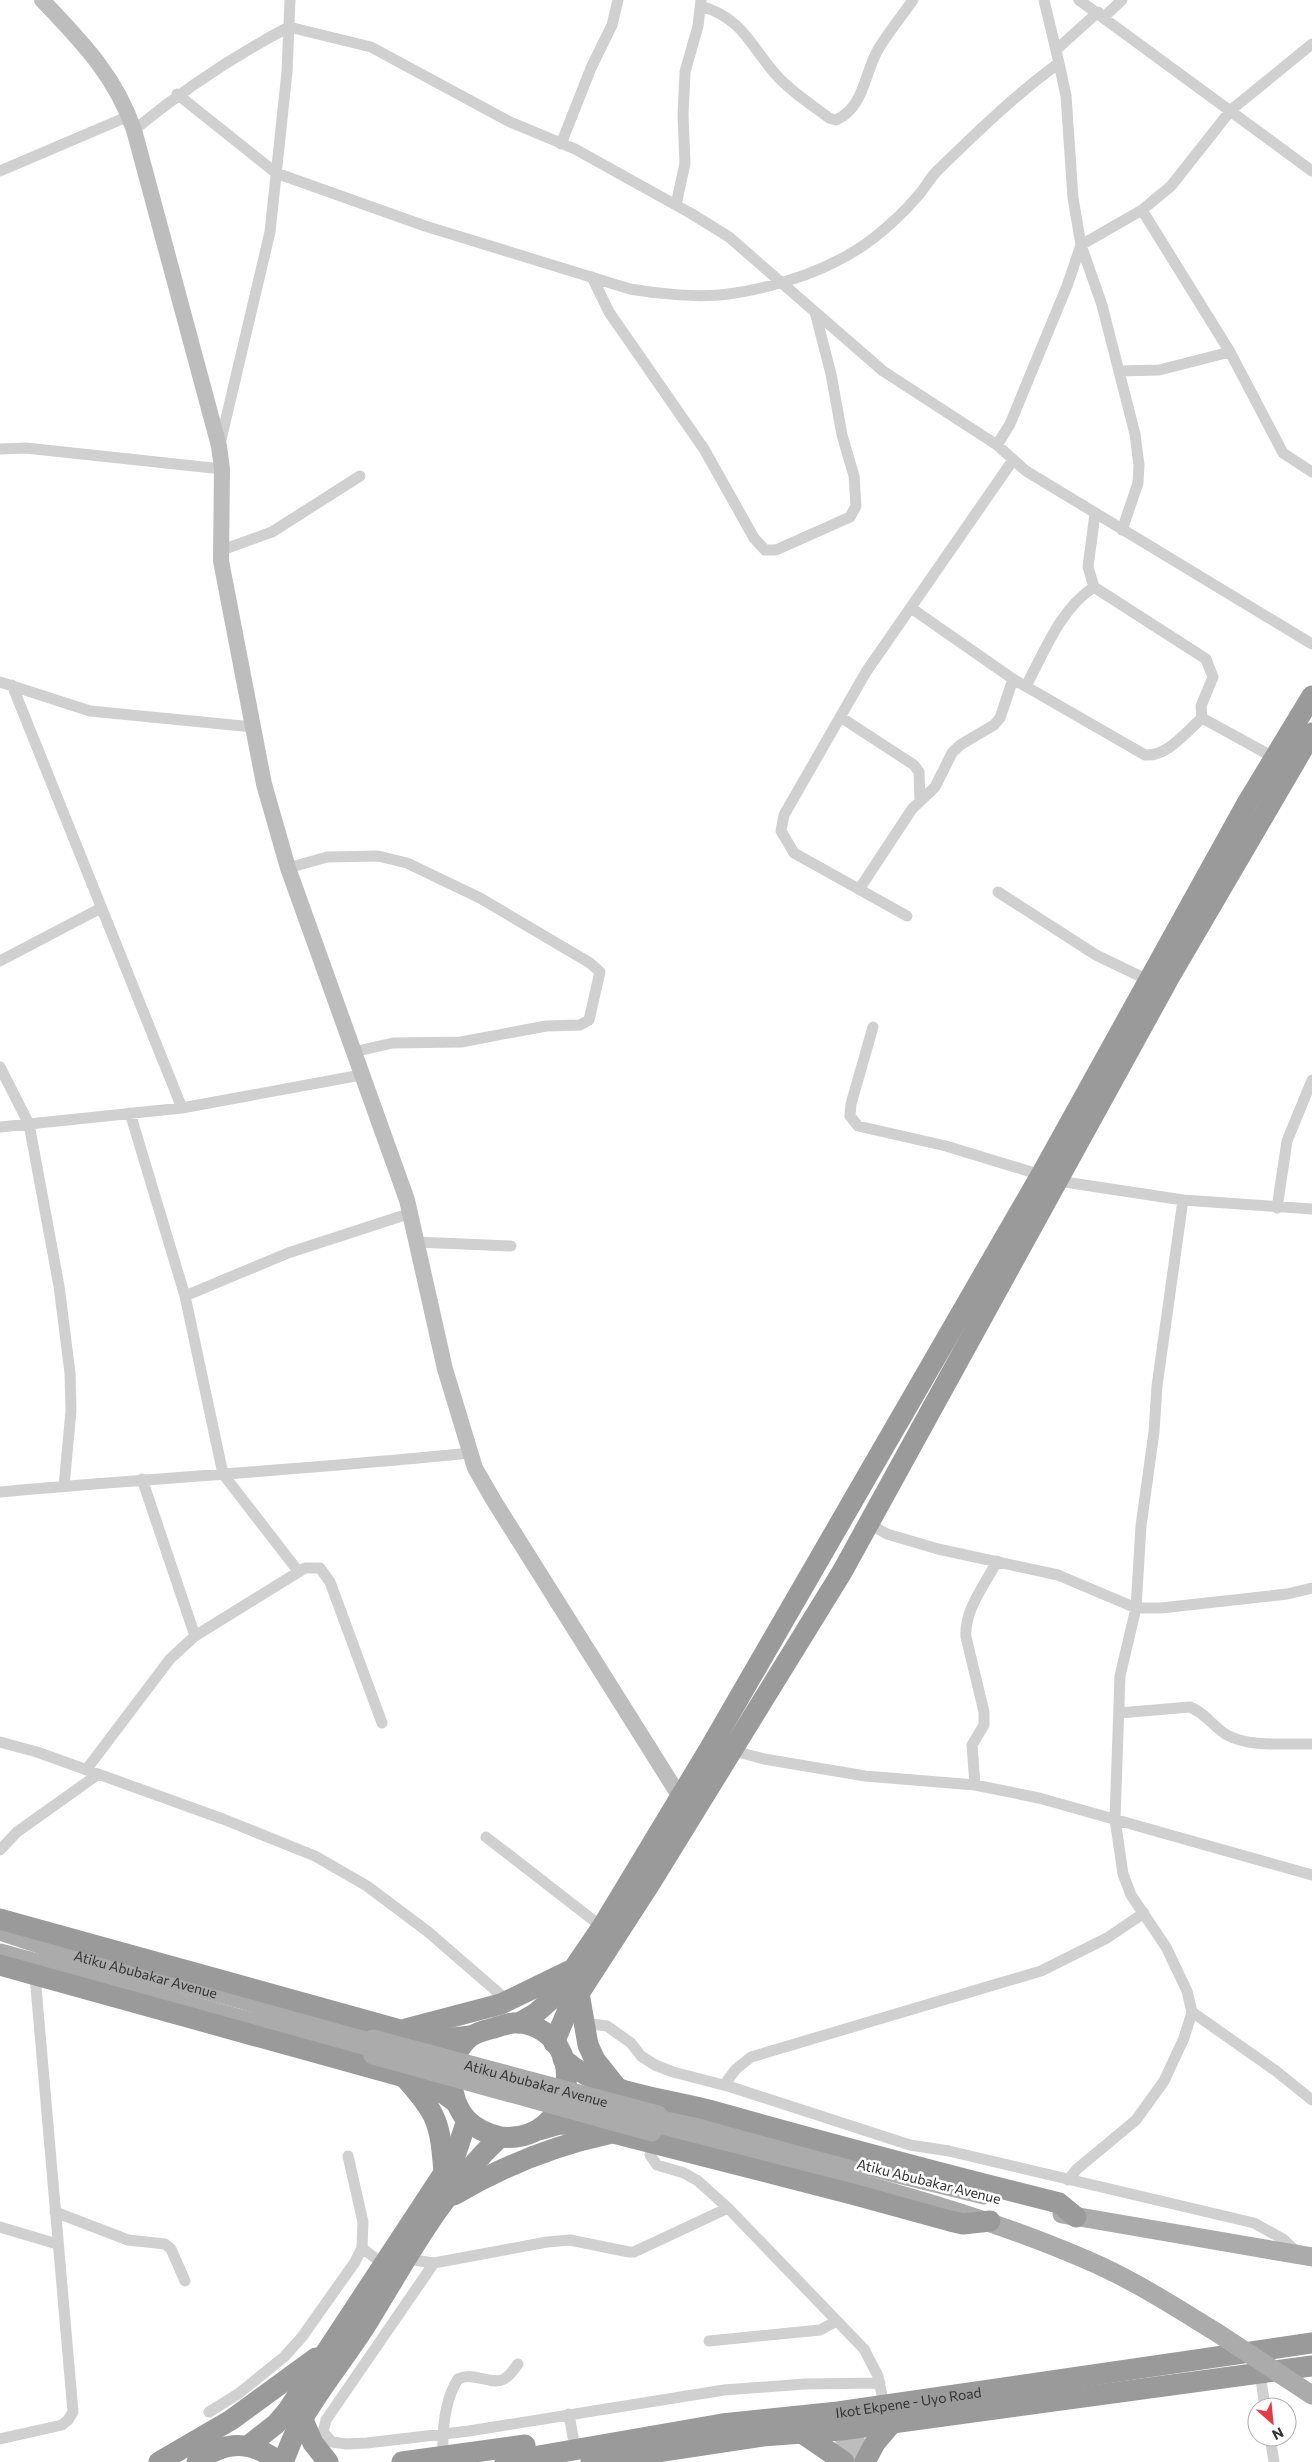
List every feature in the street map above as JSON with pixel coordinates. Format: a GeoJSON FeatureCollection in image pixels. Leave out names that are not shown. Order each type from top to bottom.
{"type":"FeatureCollection","features":[{"type":"Feature","properties":{"kind":"highway"},"geometry":{"type":"LineString","coordinates":[[538,2130],[553,2117],[563,2101],[567,2082],[559,2051],[560,2025],[734,1751],[790,1660],[869,1524],[1050,1178],[1156,984],[1275,758],[1312,696]]}},
{"type":"Feature","properties":{"kind":"highway"},"geometry":{"type":"LineString","coordinates":[[1156,984],[1312,733]]}},
{"type":"Feature","properties":{"kind":"highway"},"geometry":{"type":"LineString","coordinates":[[454,2100],[452,2072],[454,2062],[463,2044],[471,2036],[483,2030],[519,2023],[546,2005],[602,1927],[1050,1178]]}},
{"type":"Feature","properties":{"kind":"highway"},"geometry":{"type":"LineString","coordinates":[[0,1919],[402,2030],[443,2039],[471,2036]]}},
{"type":"Feature","properties":{"kind":"highway"},"geometry":{"type":"LineString","coordinates":[[0,1966],[434,2086],[454,2100],[467,2120],[488,2134],[500,2137],[523,2137],[550,2126],[572,2124],[612,2133]]}},
{"type":"Feature","properties":{"kind":"highway"},"geometry":{"type":"LineString","coordinates":[[402,2030],[473,2013],[508,2001],[572,1970]]}},
{"type":"Feature","properties":{"kind":"highway"},"geometry":{"type":"LineString","coordinates":[[579,1993],[588,2046],[595,2060],[618,2089]]}},
{"type":"Feature","properties":{"kind":"highway"},"geometry":{"type":"LineString","coordinates":[[519,2023],[538,2030],[592,2079],[618,2089],[701,2108],[926,2170],[1059,2203],[1076,2217]]}},
{"type":"Feature","properties":{"kind":"highway"},"geometry":{"type":"LineString","coordinates":[[404,2077],[426,2102],[435,2117],[441,2139],[444,2172]]}},
{"type":"Feature","properties":{"kind":"highway"},"geometry":{"type":"LineString","coordinates":[[248,2446],[276,2424],[288,2410],[459,2148],[467,2120]]}},
{"type":"Feature","properties":{"kind":"highway"},"geometry":{"type":"LineString","coordinates":[[445,2201],[497,2170],[558,2146],[612,2133],[654,2130],[852,2194],[950,2222],[963,2224],[990,2221]]}},
{"type":"Feature","properties":{"kind":"highway"},"geometry":{"type":"LineString","coordinates":[[197,2462],[211,2452],[229,2446],[248,2446],[266,2452],[281,2462],[303,2420],[445,2201],[466,2172],[500,2137]]}},
{"type":"Feature","properties":{"kind":"highway","name":"Ikot Ekpene - Uyo Road"},"geometry":{"type":"LineString","coordinates":[[505,2462],[722,2424],[802,2433],[848,2429],[888,2414],[1312,2343]]}},
{"type":"Feature","properties":{"kind":"highway"},"geometry":{"type":"LineString","coordinates":[[159,2462],[237,2416],[328,2349]]}},
{"type":"Feature","properties":{"kind":"highway","name":"Ikot Ekpene - Uyo Road"},"geometry":{"type":"LineString","coordinates":[[591,2462],[760,2428],[1260,2374],[1312,2366]]}},
{"type":"Feature","properties":{"kind":"highway"},"geometry":{"type":"LineString","coordinates":[[864,2462],[875,2444],[888,2414]]}},
{"type":"Feature","properties":{"kind":"highway"},"geometry":{"type":"LineString","coordinates":[[402,2462],[723,2416],[760,2428]]}},
{"type":"Feature","properties":{"kind":"highway"},"geometry":{"type":"LineString","coordinates":[[303,2420],[313,2443],[328,2462]]}},
{"type":"Feature","properties":{"kind":"highway"},"geometry":{"type":"LineString","coordinates":[[670,2462],[725,2454],[760,2428]]}},
{"type":"Feature","properties":{"kind":"highway"},"geometry":{"type":"LineString","coordinates":[[802,2433],[844,2462]]}},
{"type":"Feature","properties":{"kind":"main road","name":"Atiku Abubakar Avenue"},"geometry":{"type":"LineString","coordinates":[[0,1931],[51,1948],[240,1999],[373,2047]]}},
{"type":"Feature","properties":{"kind":"main road","name":"Atiku Abubakar Avenue"},"geometry":{"type":"LineString","coordinates":[[0,1953],[373,2047],[654,2130],[1076,2217],[1306,2256]]}},
{"type":"Feature","properties":{"kind":"main road"},"geometry":{"type":"LineString","coordinates":[[990,2221],[1090,2261],[1216,2332],[1312,2395]]}},
{"type":"Feature","properties":{"kind":"street"},"geometry":{"type":"LineString","coordinates":[[42,0],[106,71],[125,103],[132,123],[219,446],[222,470],[223,570],[264,784],[288,868],[411,1213],[445,1369],[475,1468],[680,1797]]}},
{"type":"Feature","properties":{"kind":"street"},"geometry":{"type":"LineString","coordinates":[[219,446],[270,232],[287,72],[290,0]]}},
{"type":"Feature","properties":{"kind":"street"},"geometry":{"type":"LineString","coordinates":[[561,144],[591,68],[612,25],[618,0]]}},
{"type":"Feature","properties":{"kind":"street"},"geometry":{"type":"LineString","coordinates":[[676,205],[685,163],[683,115],[685,72],[698,26],[701,3],[735,22],[779,77],[829,118],[836,120],[851,110],[860,97],[878,49],[913,0]]}},
{"type":"Feature","properties":{"kind":"street"},"geometry":{"type":"LineString","coordinates":[[1044,0],[1057,49],[1066,96],[1073,198],[1081,245],[1102,305],[1135,434],[1139,465],[1138,483],[1122,530]]}},
{"type":"Feature","properties":{"kind":"street"},"geometry":{"type":"LineString","coordinates":[[1079,0],[1312,171]]}},
{"type":"Feature","properties":{"kind":"street"},"geometry":{"type":"LineString","coordinates":[[1057,49],[1122,0]]}},
{"type":"Feature","properties":{"kind":"street"},"geometry":{"type":"LineString","coordinates":[[0,171],[132,123],[241,52],[289,27],[371,47],[508,121],[561,144],[676,205],[729,237],[883,371],[997,445],[1026,471],[1094,514],[1312,644]]}},
{"type":"Feature","properties":{"kind":"street"},"geometry":{"type":"LineString","coordinates":[[997,445],[1014,414],[1067,286],[1081,245],[1142,210],[1171,186],[1231,110],[1312,44]]}},
{"type":"Feature","properties":{"kind":"street"},"geometry":{"type":"LineString","coordinates":[[177,94],[276,173],[425,226],[630,289],[658,294],[727,295],[781,282],[832,265],[847,257],[875,237],[917,198],[936,173],[1001,110],[1059,63]]}},
{"type":"Feature","properties":{"kind":"street"},"geometry":{"type":"LineString","coordinates":[[1142,210],[1230,352],[1283,453],[1312,472]]}},
{"type":"Feature","properties":{"kind":"street"},"geometry":{"type":"LineString","coordinates":[[592,277],[609,312],[704,448],[754,538],[765,550],[776,550],[850,517],[856,506],[854,476],[842,435],[832,374],[815,312]]}},
{"type":"Feature","properties":{"kind":"street"},"geometry":{"type":"LineString","coordinates":[[1119,370],[1159,370],[1230,352]]}},
{"type":"Feature","properties":{"kind":"street"},"geometry":{"type":"LineString","coordinates":[[0,449],[26,448],[222,470]]}},
{"type":"Feature","properties":{"kind":"street"},"geometry":{"type":"LineString","coordinates":[[908,916],[794,853],[781,832],[784,815],[842,718],[866,672],[1014,460]]}},
{"type":"Feature","properties":{"kind":"street"},"geometry":{"type":"LineString","coordinates":[[222,550],[272,532],[360,476]]}},
{"type":"Feature","properties":{"kind":"street"},"geometry":{"type":"LineString","coordinates":[[1094,514],[1088,567],[1094,587],[1206,659],[1212,677],[1201,706],[1202,718]]}},
{"type":"Feature","properties":{"kind":"street"},"geometry":{"type":"LineString","coordinates":[[1026,686],[1064,615],[1080,596],[1094,587]]}},
{"type":"Feature","properties":{"kind":"street"},"geometry":{"type":"LineString","coordinates":[[912,608],[1013,679],[1145,755],[1154,756],[1168,748],[1202,718]]}},
{"type":"Feature","properties":{"kind":"street"},"geometry":{"type":"LineString","coordinates":[[860,888],[912,809],[935,787],[952,753],[960,745],[994,725],[1000,718],[1013,679]]}},
{"type":"Feature","properties":{"kind":"street"},"geometry":{"type":"LineString","coordinates":[[0,682],[90,710],[253,727]]}},
{"type":"Feature","properties":{"kind":"street"},"geometry":{"type":"LineString","coordinates":[[12,685],[100,908],[182,1108]]}},
{"type":"Feature","properties":{"kind":"street"},"geometry":{"type":"LineString","coordinates":[[842,718],[914,765],[918,772],[920,802]]}},
{"type":"Feature","properties":{"kind":"street"},"geometry":{"type":"LineString","coordinates":[[1202,718],[1275,758]]}},
{"type":"Feature","properties":{"kind":"street"},"geometry":{"type":"LineString","coordinates":[[288,868],[327,857],[378,856],[408,863],[480,898],[590,963],[600,972],[589,1020],[580,1025],[546,1026],[462,1042],[393,1043],[353,1052]]}},
{"type":"Feature","properties":{"kind":"street"},"geometry":{"type":"LineString","coordinates":[[998,892],[1096,956],[1156,984]]}},
{"type":"Feature","properties":{"kind":"street"},"geometry":{"type":"LineString","coordinates":[[0,962],[100,908]]}},
{"type":"Feature","properties":{"kind":"street"},"geometry":{"type":"LineString","coordinates":[[873,1027],[851,1104],[850,1116],[858,1126],[946,1146],[1050,1178],[1183,1200],[1312,1209]]}},
{"type":"Feature","properties":{"kind":"street"},"geometry":{"type":"LineString","coordinates":[[0,1067],[29,1124],[59,1286],[70,1373],[71,1411],[64,1486]]}},
{"type":"Feature","properties":{"kind":"street"},"geometry":{"type":"LineString","coordinates":[[0,1127],[182,1108],[361,1075]]}},
{"type":"Feature","properties":{"kind":"street"},"geometry":{"type":"LineString","coordinates":[[1277,1208],[1287,1141],[1312,1080]]}},
{"type":"Feature","properties":{"kind":"street"},"geometry":{"type":"LineString","coordinates":[[130,1113],[185,1296],[223,1474],[298,1571]]}},
{"type":"Feature","properties":{"kind":"street"},"geometry":{"type":"LineString","coordinates":[[1068,2180],[1077,2169],[1136,2120],[1164,2081],[1184,2038],[1192,2012],[1187,1991],[1166,1947],[1131,1896],[1123,1874],[1115,1819],[1120,1676],[1136,1608],[1141,1526],[1154,1432],[1157,1386],[1183,1200]]}},
{"type":"Feature","properties":{"kind":"street"},"geometry":{"type":"LineString","coordinates":[[185,1296],[288,1253],[411,1213]]}},
{"type":"Feature","properties":{"kind":"street"},"geometry":{"type":"LineString","coordinates":[[416,1242],[511,1246]]}},
{"type":"Feature","properties":{"kind":"street"},"geometry":{"type":"LineString","coordinates":[[0,1492],[142,1479],[340,1466],[470,1453]]}},
{"type":"Feature","properties":{"kind":"street"},"geometry":{"type":"LineString","coordinates":[[142,1479],[196,1636]]}},
{"type":"Feature","properties":{"kind":"street"},"geometry":{"type":"LineString","coordinates":[[869,1524],[887,1534],[938,1550],[1058,1575],[1136,1608],[1161,1608],[1287,1594],[1312,1588]]}},
{"type":"Feature","properties":{"kind":"street"},"geometry":{"type":"LineString","coordinates":[[975,1785],[972,1745],[984,1725],[984,1712],[966,1637],[965,1625],[997,1561]]}},
{"type":"Feature","properties":{"kind":"street"},"geometry":{"type":"LineString","coordinates":[[86,1770],[170,1659],[196,1636],[305,1568],[320,1568],[330,1582],[382,1723]]}},
{"type":"Feature","properties":{"kind":"street"},"geometry":{"type":"LineString","coordinates":[[1119,1713],[1190,1707],[1201,1711],[1225,1734],[1243,1741],[1312,1744]]}},
{"type":"Feature","properties":{"kind":"street"},"geometry":{"type":"LineString","coordinates":[[0,1742],[37,1752],[223,1819],[315,1856],[367,1886],[427,1930],[508,2001]]}},
{"type":"Feature","properties":{"kind":"street"},"geometry":{"type":"LineString","coordinates":[[734,1751],[764,1759],[865,1776],[975,1785],[1039,1798],[1312,1875]]}},
{"type":"Feature","properties":{"kind":"street"},"geometry":{"type":"LineString","coordinates":[[0,1850],[17,1832],[98,1775]]}},
{"type":"Feature","properties":{"kind":"street"},"geometry":{"type":"LineString","coordinates":[[486,1837],[602,1927]]}},
{"type":"Feature","properties":{"kind":"street"},"geometry":{"type":"LineString","coordinates":[[724,2085],[736,2069],[752,2057],[1041,1971],[1107,1938],[1144,1913]]}},
{"type":"Feature","properties":{"kind":"street"},"geometry":{"type":"LineString","coordinates":[[0,2439],[62,2425],[68,2420],[72,2412],[35,1976]]}},
{"type":"Feature","properties":{"kind":"street"},"geometry":{"type":"LineString","coordinates":[[1192,2012],[1276,2071],[1312,2100]]}},
{"type":"Feature","properties":{"kind":"street"},"geometry":{"type":"LineString","coordinates":[[584,2023],[607,2026],[632,2043],[641,2056],[655,2065],[724,2085],[910,2145],[949,2151],[1254,2223],[1283,2238],[1306,2256]]}},
{"type":"Feature","properties":{"kind":"street"},"geometry":{"type":"LineString","coordinates":[[654,2130],[650,2156],[657,2165],[684,2173],[698,2181],[728,2208],[864,2348],[874,2364],[888,2414]]}},
{"type":"Feature","properties":{"kind":"street"},"geometry":{"type":"LineString","coordinates":[[209,2412],[238,2394],[264,2373],[302,2337],[362,2248],[363,2222],[348,2156]]}},
{"type":"Feature","properties":{"kind":"street"},"geometry":{"type":"LineString","coordinates":[[407,2259],[434,2263],[547,2242],[570,2240],[634,2252],[728,2208]]}},
{"type":"Feature","properties":{"kind":"street"},"geometry":{"type":"LineString","coordinates":[[55,2212],[128,2240],[165,2244],[171,2249],[185,2281]]}},
{"type":"Feature","properties":{"kind":"street"},"geometry":{"type":"LineString","coordinates":[[0,2228],[57,2244]]}},
{"type":"Feature","properties":{"kind":"street"},"geometry":{"type":"LineString","coordinates":[[362,2248],[383,2264]]}},
{"type":"Feature","properties":{"kind":"street"},"geometry":{"type":"LineString","coordinates":[[434,2263],[326,2420],[323,2432],[332,2442],[346,2444],[442,2434],[724,2390],[805,2384],[880,2383]]}},
{"type":"Feature","properties":{"kind":"street"},"geometry":{"type":"LineString","coordinates":[[709,2341],[820,2330],[837,2321]]}},
{"type":"Feature","properties":{"kind":"street"},"geometry":{"type":"LineString","coordinates":[[443,2457],[442,2434],[452,2389],[458,2379],[470,2375],[498,2381],[505,2378],[518,2364]]}},
{"type":"Feature","properties":{"kind":"street"},"geometry":{"type":"LineString","coordinates":[[1260,2374],[1263,2397]]}},
{"type":"Feature","properties":{"kind":"street"},"geometry":{"type":"LineString","coordinates":[[568,2414],[573,2438]]}},
{"type":"Feature","properties":{"kind":"street"},"geometry":{"type":"LineString","coordinates":[[848,2429],[848,2462]]}},
{"type":"Feature","properties":{"kind":"street"},"geometry":{"type":"LineString","coordinates":[[848,2429],[864,2462]]}},
{"type":"Feature","properties":{"kind":"street"},"geometry":{"type":"LineString","coordinates":[[1272,2447],[1274,2462]]}}]}
